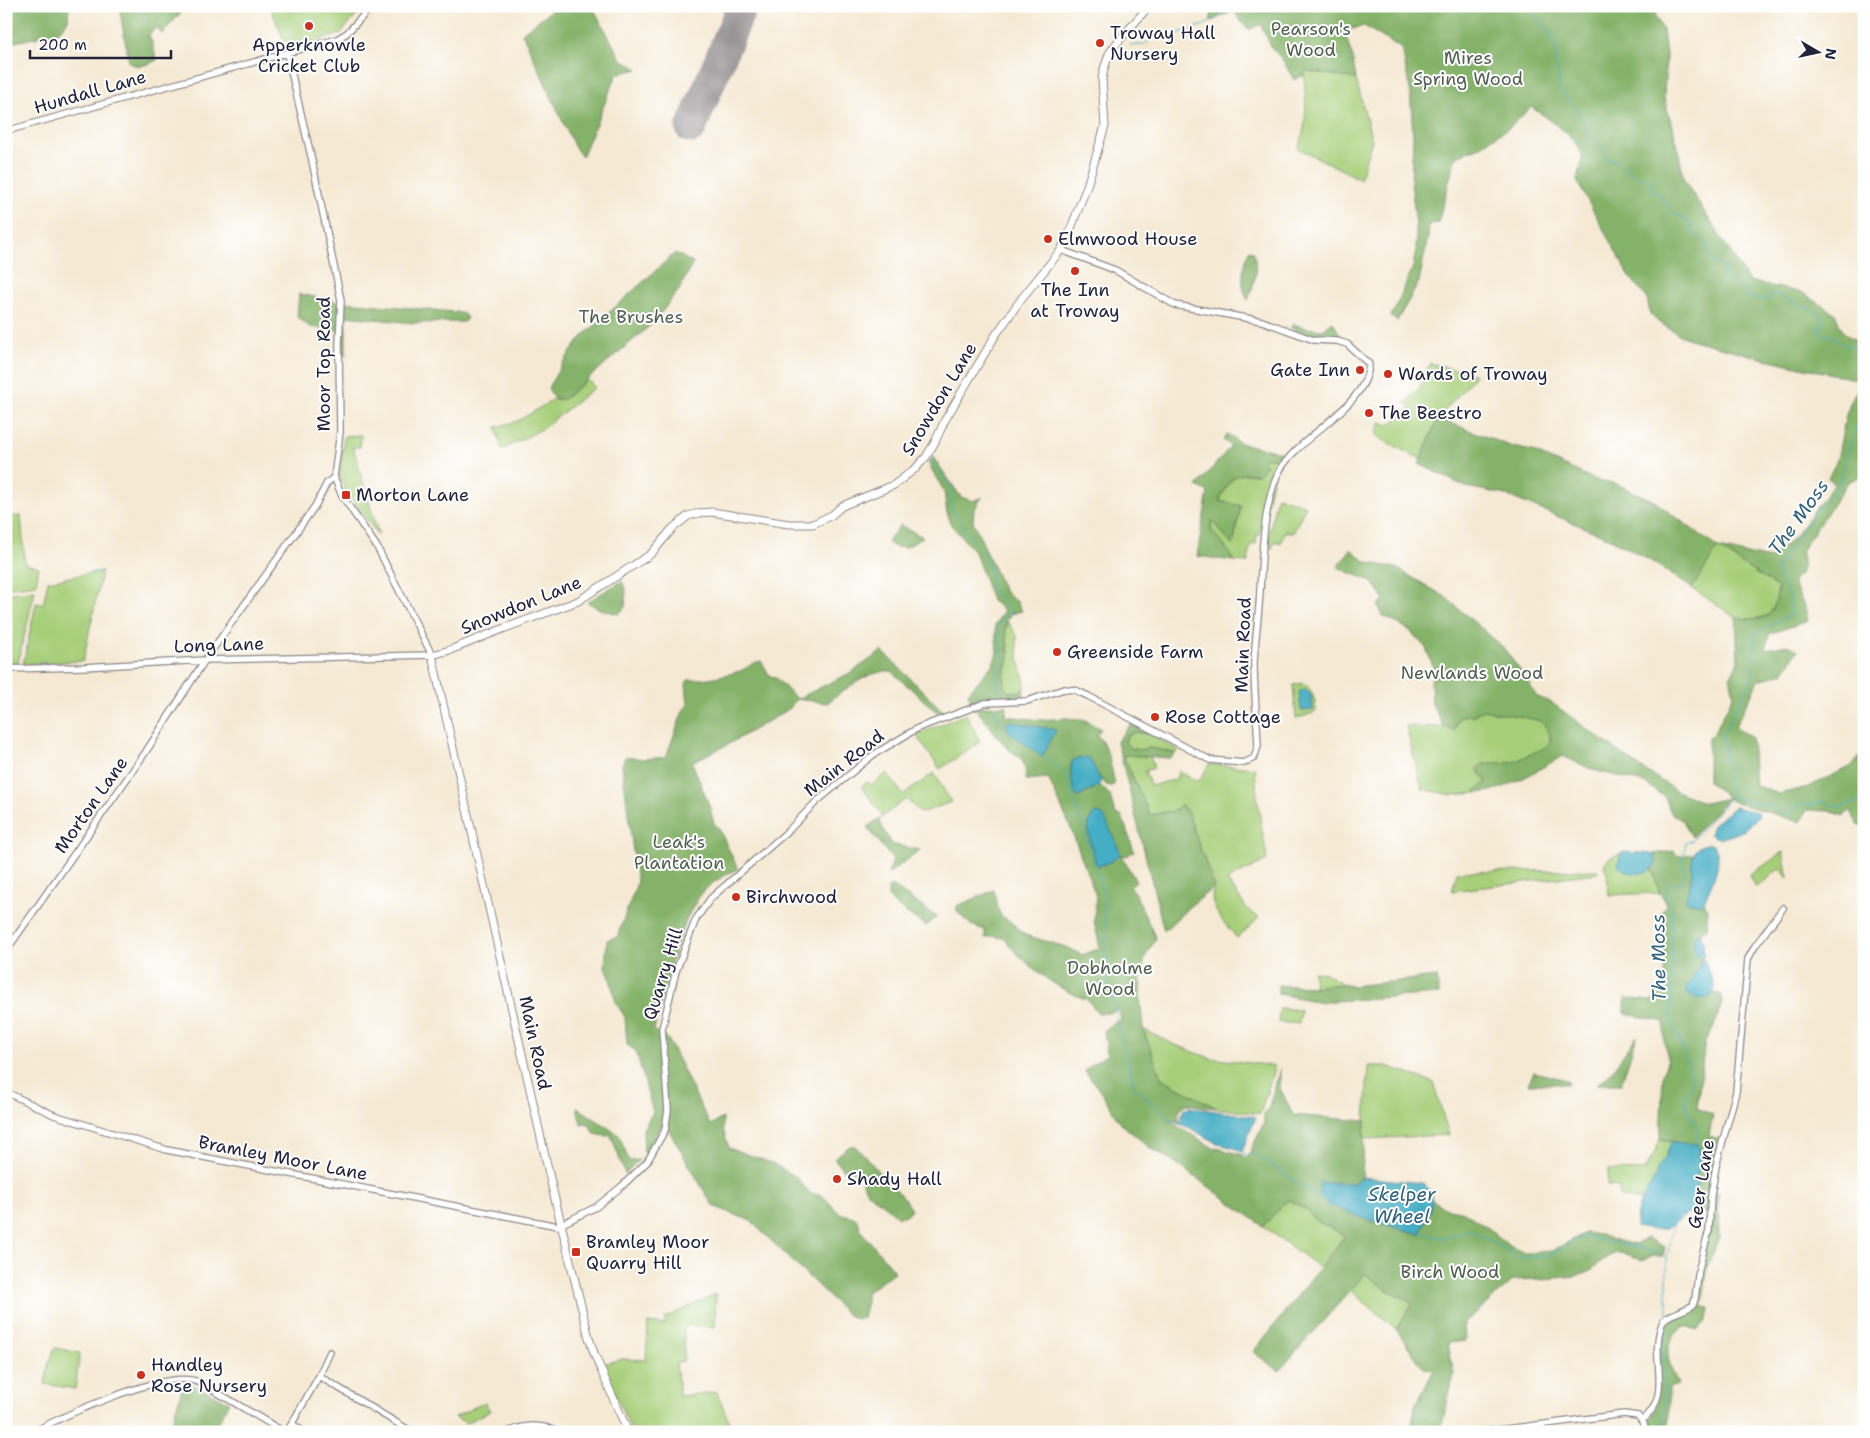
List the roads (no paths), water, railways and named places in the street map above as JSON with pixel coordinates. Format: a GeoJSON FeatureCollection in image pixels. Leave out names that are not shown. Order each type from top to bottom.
{"type":"FeatureCollection","features":[{"type":"Feature","properties":{"kind":"main road","name":"Snowdon Lane"},"geometry":{"type":"LineString","coordinates":[[432,655],[450,650],[578,601],[651,554],[672,529],[688,516],[712,512],[789,524],[813,524],[832,515],[842,506],[894,485],[916,468],[926,457],[994,336],[1061,250],[1078,211],[1105,126],[1102,79],[1104,69],[1113,49],[1149,6]]}},
{"type":"Feature","properties":{"kind":"main road","name":"Main Road"},"geometry":{"type":"LineString","coordinates":[[432,655],[561,1225],[589,1338],[598,1364],[628,1432]]}},
{"type":"Feature","properties":{"kind":"street","name":"Hundall Lane"},"geometry":{"type":"LineString","coordinates":[[6,131],[341,38],[372,6]]}},
{"type":"Feature","properties":{"kind":"street","name":"Moor Top Road"},"geometry":{"type":"LineString","coordinates":[[287,54],[340,287],[340,432],[334,477]]}},
{"type":"Feature","properties":{"kind":"street","name":"Main Road"},"geometry":{"type":"LineString","coordinates":[[711,898],[788,831],[815,803],[873,755],[918,728],[993,702],[1027,701],[1059,689],[1068,688],[1088,696],[1210,760],[1244,763],[1254,758],[1258,746],[1254,660],[1263,536],[1277,476],[1292,454],[1356,394],[1368,375],[1369,364],[1347,344],[1337,340],[1314,340],[1262,321],[1175,305],[1115,270],[1061,250]]}},
{"type":"Feature","properties":{"kind":"street"},"geometry":{"type":"LineString","coordinates":[[334,477],[342,496],[377,547],[432,655]]}},
{"type":"Feature","properties":{"kind":"street","name":"Morton Lane"},"geometry":{"type":"LineString","coordinates":[[6,951],[145,753],[205,660],[315,506],[327,483],[334,477]]}},
{"type":"Feature","properties":{"kind":"street","name":"Long Lane"},"geometry":{"type":"LineString","coordinates":[[6,668],[83,667],[205,660],[432,655]]}},
{"type":"Feature","properties":{"kind":"street","name":"Quarry Hill"},"geometry":{"type":"LineString","coordinates":[[561,1225],[596,1207],[621,1187],[647,1162],[665,1130],[668,1110],[662,1029],[666,1005],[679,962],[696,919],[711,898]]}},
{"type":"Feature","properties":{"kind":"street","name":"Geer Lane"},"geometry":{"type":"LineString","coordinates":[[1642,1421],[1653,1408],[1659,1390],[1660,1372],[1656,1350],[1662,1324],[1665,1319],[1692,1306],[1695,1299],[1709,1230],[1711,1195],[1716,1166],[1736,1092],[1748,959],[1755,946],[1783,908]]}},
{"type":"Feature","properties":{"kind":"street","name":"Bramley Moor Lane"},"geometry":{"type":"LineString","coordinates":[[6,1092],[54,1115],[167,1150],[549,1226],[561,1225]]}},
{"type":"Feature","properties":{"kind":"street"},"geometry":{"type":"LineString","coordinates":[[33,1432],[90,1406],[123,1394],[157,1383],[182,1379],[200,1383],[285,1432],[292,1424],[319,1376],[330,1352]]}},
{"type":"Feature","properties":{"kind":"street"},"geometry":{"type":"LineString","coordinates":[[319,1376],[412,1432]]}},
{"type":"Feature","properties":{"kind":"street"},"geometry":{"type":"LineString","coordinates":[[1482,1432],[1624,1414],[1635,1414],[1642,1421],[1645,1432]]}},
{"type":"Feature","properties":{"kind":"street"},"geometry":{"type":"LineString","coordinates":[[292,1424],[304,1432]]}},
{"type":"Feature","properties":{"kind":"street"},"geometry":{"type":"LineString","coordinates":[[508,1432],[525,1426],[539,1426],[558,1432]]}},
{"type":"Feature","properties":{"kind":"water"},"geometry":{"type":"Polygon","coordinates":[[[1301,690],[1306,690],[1311,695],[1313,710],[1301,711],[1299,693],[1301,690]]]}},
{"type":"Feature","properties":{"kind":"water"},"geometry":{"type":"Polygon","coordinates":[[[1009,721],[1056,730],[1042,757],[1007,729],[1009,721]]]}},
{"type":"Feature","properties":{"kind":"water"},"geometry":{"type":"Polygon","coordinates":[[[1089,758],[1101,780],[1100,785],[1078,797],[1072,783],[1072,764],[1073,760],[1089,758]]]}},
{"type":"Feature","properties":{"kind":"water"},"geometry":{"type":"Polygon","coordinates":[[[1734,807],[1757,812],[1759,816],[1745,830],[1730,836],[1722,838],[1710,834],[1713,825],[1734,807]]]}},
{"type":"Feature","properties":{"kind":"water"},"geometry":{"type":"Polygon","coordinates":[[[1095,813],[1104,816],[1121,854],[1112,861],[1099,866],[1096,863],[1088,830],[1091,818],[1095,813]]]}},
{"type":"Feature","properties":{"kind":"water"},"geometry":{"type":"Polygon","coordinates":[[[1712,844],[1716,850],[1718,864],[1704,902],[1702,904],[1686,901],[1695,851],[1698,847],[1712,844]]]}},
{"type":"Feature","properties":{"kind":"water"},"geometry":{"type":"Polygon","coordinates":[[[1625,852],[1654,854],[1656,861],[1650,870],[1644,872],[1637,873],[1623,870],[1618,865],[1620,856],[1625,852]]]}},
{"type":"Feature","properties":{"kind":"water"},"geometry":{"type":"Polygon","coordinates":[[[1700,933],[1704,955],[1701,958],[1695,951],[1694,945],[1695,936],[1700,933]]]}},
{"type":"Feature","properties":{"kind":"water"},"geometry":{"type":"Polygon","coordinates":[[[1705,961],[1713,980],[1714,989],[1709,998],[1694,998],[1689,995],[1686,988],[1699,968],[1700,962],[1705,961]]]}},
{"type":"Feature","properties":{"kind":"water"},"geometry":{"type":"Polygon","coordinates":[[[1189,1107],[1256,1117],[1242,1152],[1235,1148],[1218,1144],[1190,1128],[1174,1122],[1182,1121],[1181,1116],[1184,1109],[1189,1107]]]}},
{"type":"Feature","properties":{"kind":"water"},"geometry":{"type":"Polygon","coordinates":[[[1671,1142],[1697,1144],[1700,1150],[1695,1202],[1698,1212],[1686,1215],[1665,1229],[1652,1230],[1636,1227],[1637,1212],[1641,1201],[1655,1178],[1658,1167],[1666,1157],[1671,1142]]]}},
{"type":"Feature","properties":{"kind":"water","name":"Skelper Wheel"},"geometry":{"type":"Polygon","coordinates":[[[1362,1177],[1423,1183],[1431,1194],[1432,1201],[1429,1214],[1420,1234],[1362,1218],[1326,1204],[1319,1193],[1320,1183],[1353,1183],[1362,1177]]]}},
{"type":"Feature","properties":{"kind":"waterway"},"geometry":{"type":"LineString","coordinates":[[1130,45],[1141,45],[1157,36],[1171,35],[1204,25],[1220,17],[1235,6]]}},
{"type":"Feature","properties":{"kind":"waterway"},"geometry":{"type":"LineString","coordinates":[[1529,6],[1535,17],[1546,27],[1556,47],[1557,56],[1555,64],[1559,75],[1559,91],[1578,111],[1587,126],[1590,136],[1607,153],[1605,158],[1620,162],[1632,174],[1649,180],[1653,191],[1659,194],[1673,213],[1690,222],[1692,232],[1708,246],[1712,260],[1723,266],[1726,279],[1747,291],[1744,295],[1751,299],[1770,299],[1773,293],[1795,302],[1800,307],[1805,306],[1822,316],[1824,323],[1818,329],[1823,334],[1835,337],[1842,344],[1864,351]]}},
{"type":"Feature","properties":{"kind":"waterway","name":"The Moss"},"geometry":{"type":"LineString","coordinates":[[1697,1144],[1698,1129],[1688,1113],[1684,1099],[1693,1080],[1680,1040],[1671,1021],[1672,911],[1666,895],[1670,882],[1679,884],[1683,881],[1685,874],[1683,860],[1686,842],[1691,841],[1731,797],[1722,737],[1752,678],[1755,633],[1790,615],[1790,599],[1776,569],[1811,516],[1836,490],[1864,403]]}},
{"type":"Feature","properties":{"kind":"waterway"},"geometry":{"type":"LineString","coordinates":[[931,460],[952,489],[951,506],[955,515],[963,523],[965,532],[981,548],[989,567],[991,588],[1003,600],[1011,612],[1005,615],[999,624],[998,639],[1004,657],[997,675],[999,692],[993,700]]}},
{"type":"Feature","properties":{"kind":"waterway"},"geometry":{"type":"LineString","coordinates":[[89,573],[101,571]]}},
{"type":"Feature","properties":{"kind":"waterway"},"geometry":{"type":"LineString","coordinates":[[994,706],[996,717],[1007,727]]}},
{"type":"Feature","properties":{"kind":"waterway"},"geometry":{"type":"LineString","coordinates":[[1041,754],[1066,774],[1104,895],[1107,977],[1134,1087],[1174,1122]]}},
{"type":"Feature","properties":{"kind":"waterway"},"geometry":{"type":"LineString","coordinates":[[1732,797],[1758,804],[1766,803],[1779,812],[1790,814],[1798,805],[1814,805],[1822,801],[1836,806],[1858,802],[1864,804]]}},
{"type":"Feature","properties":{"kind":"waterway"},"geometry":{"type":"LineString","coordinates":[[1242,1152],[1247,1155],[1254,1153],[1325,1202]]}},
{"type":"Feature","properties":{"kind":"waterway","name":"The Moss"},"geometry":{"type":"LineString","coordinates":[[1667,1314],[1667,1258],[1674,1224]]}},
{"type":"Feature","properties":{"kind":"waterway"},"geometry":{"type":"LineString","coordinates":[[1421,1232],[1441,1238],[1472,1230],[1518,1257],[1548,1256],[1583,1236],[1660,1253],[1667,1258]]}},
{"type":"Feature","properties":{"kind":"waterway","name":"The Moss"},"geometry":{"type":"LineString","coordinates":[[1663,1432],[1665,1376],[1663,1350],[1667,1320]]}},
{"type":"Feature","properties":{"kind":"place","name":"Apperknowle Cricket Club"},"geometry":{"type":"Point","coordinates":[309,26]}},
{"type":"Feature","properties":{"kind":"place","name":"Troway Hall Nursery"},"geometry":{"type":"Point","coordinates":[1100,43]}},
{"type":"Feature","properties":{"kind":"place","name":"Elmwood House"},"geometry":{"type":"Point","coordinates":[1048,239]}},
{"type":"Feature","properties":{"kind":"place","name":"The Inn at Troway"},"geometry":{"type":"Point","coordinates":[1075,271]}},
{"type":"Feature","properties":{"kind":"place","name":"Gate Inn"},"geometry":{"type":"Point","coordinates":[1360,370]}},
{"type":"Feature","properties":{"kind":"place","name":"Wards of Troway"},"geometry":{"type":"Point","coordinates":[1388,374]}},
{"type":"Feature","properties":{"kind":"place","name":"The Beestro"},"geometry":{"type":"Point","coordinates":[1369,413]}},
{"type":"Feature","properties":{"kind":"place","name":"Morton Lane"},"geometry":{"type":"Point","coordinates":[346,495]}},
{"type":"Feature","properties":{"kind":"place","name":"Greenside Farm"},"geometry":{"type":"Point","coordinates":[1057,652]}},
{"type":"Feature","properties":{"kind":"place","name":"Rose Cottage"},"geometry":{"type":"Point","coordinates":[1155,717]}},
{"type":"Feature","properties":{"kind":"place","name":"Birchwood"},"geometry":{"type":"Point","coordinates":[736,897]}},
{"type":"Feature","properties":{"kind":"place","name":"Shady Hall"},"geometry":{"type":"Point","coordinates":[837,1179]}},
{"type":"Feature","properties":{"kind":"place","name":"Bramley Moor Quarry Hill"},"geometry":{"type":"Point","coordinates":[576,1252]}},
{"type":"Feature","properties":{"kind":"place","name":"Handley Rose Nursery"},"geometry":{"type":"Point","coordinates":[141,1375]}},
{"type":"Feature","properties":{"kind":"park label","name":"Pearson's Wood"},"geometry":{"type":"Point","coordinates":[1311,39]}},
{"type":"Feature","properties":{"kind":"park label","name":"Mires Spring Wood"},"geometry":{"type":"Point","coordinates":[1468,68]}},
{"type":"Feature","properties":{"kind":"park label","name":"The Brushes"},"geometry":{"type":"Point","coordinates":[631,317]}},
{"type":"Feature","properties":{"kind":"park label","name":"Newlands Wood"},"geometry":{"type":"Point","coordinates":[1472,673]}},
{"type":"Feature","properties":{"kind":"park label","name":"Leak's Plantation"},"geometry":{"type":"Point","coordinates":[679,852]}},
{"type":"Feature","properties":{"kind":"park label","name":"Dobholme Wood"},"geometry":{"type":"Point","coordinates":[1110,978]}},
{"type":"Feature","properties":{"kind":"park label","name":"Birch Wood"},"geometry":{"type":"Point","coordinates":[1450,1272]}}]}
